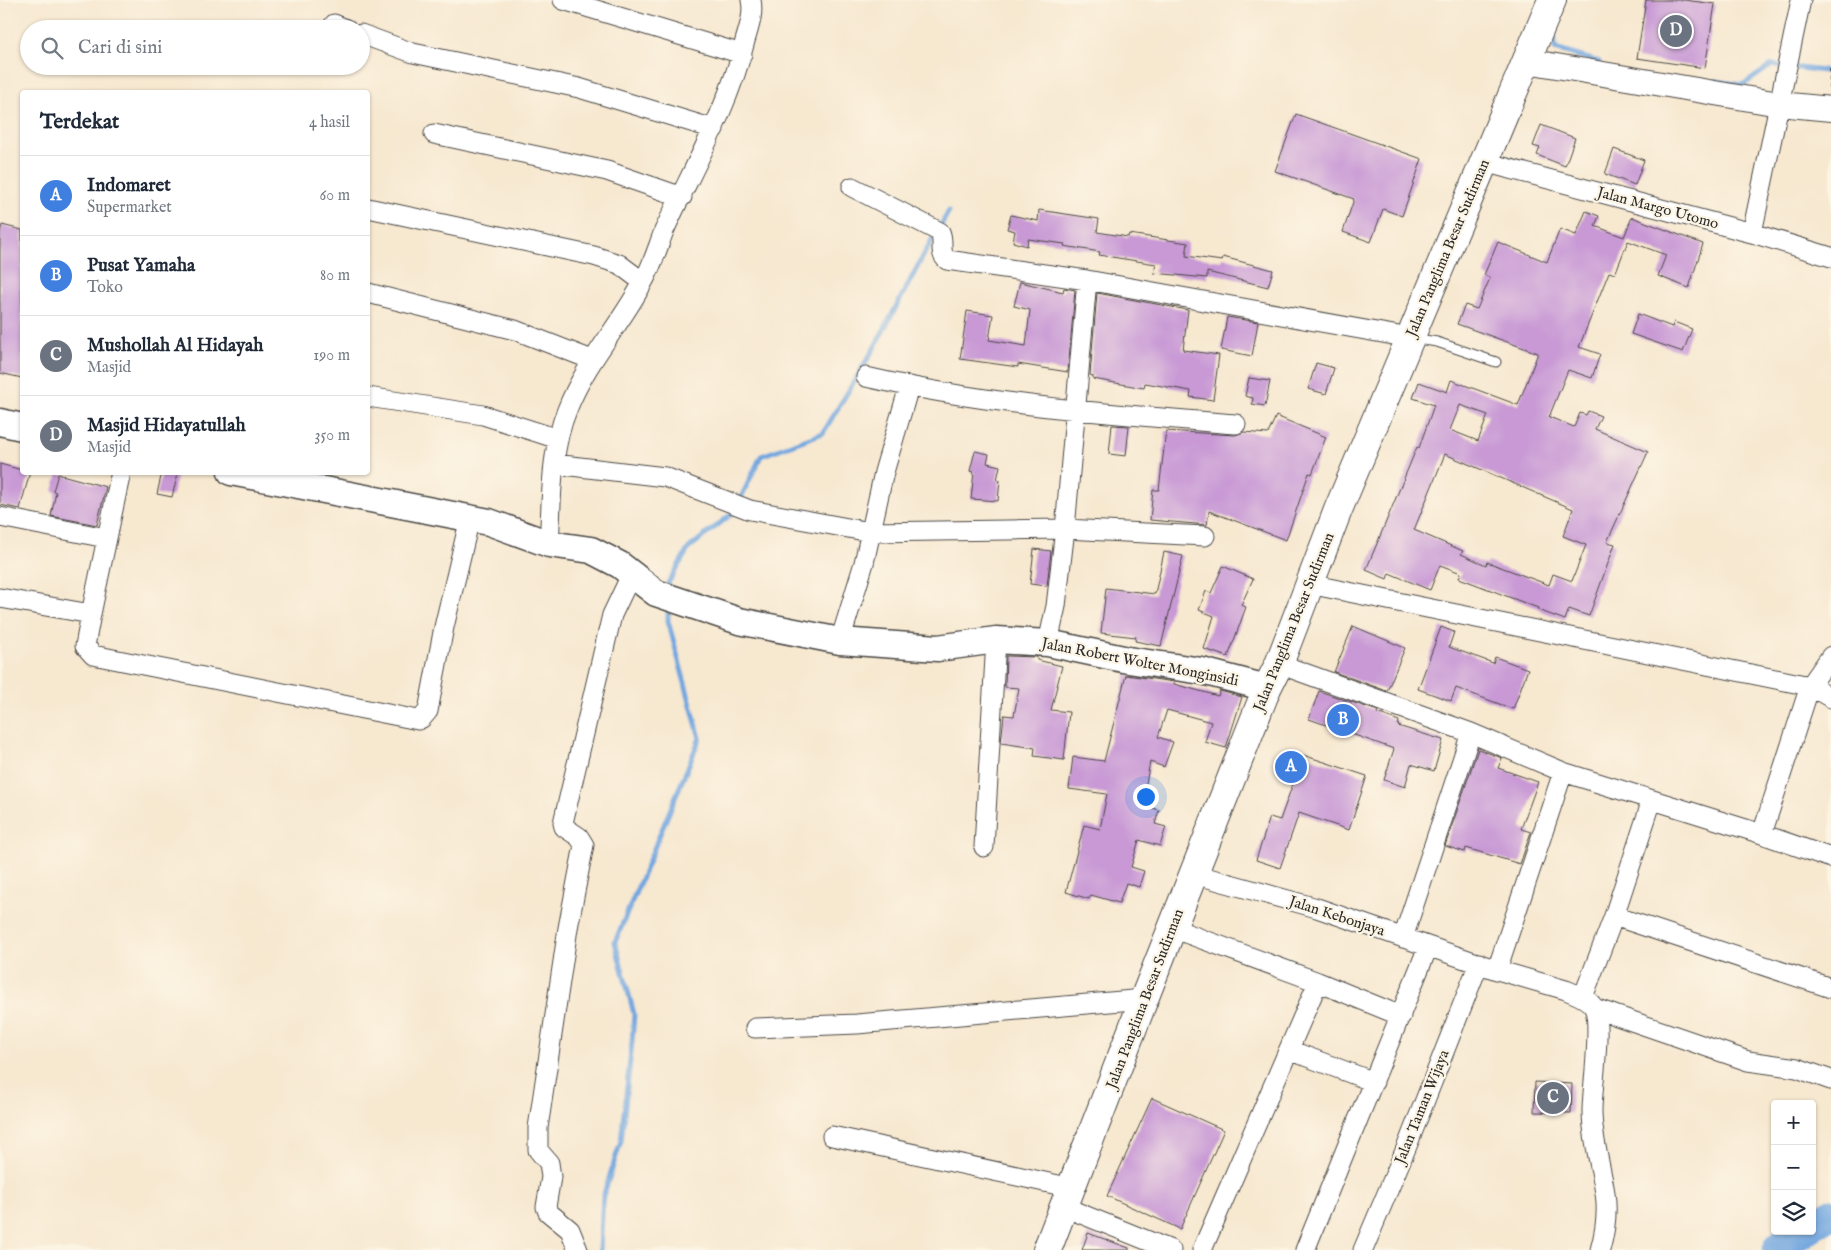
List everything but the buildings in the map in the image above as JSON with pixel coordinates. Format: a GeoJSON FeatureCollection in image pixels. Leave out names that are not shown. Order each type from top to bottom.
{"type":"FeatureCollection","features":[{"type":"Feature","properties":{"kind":"main road","name":"Jalan Panglima Besar Sudirman"},"geometry":{"type":"LineString","coordinates":[[1048,1250],[1144,999],[1268,688],[1280,664],[1309,584],[1552,0]]}},
{"type":"Feature","properties":{"kind":"main road"},"geometry":{"type":"LineString","coordinates":[[0,422],[20,427]]}},
{"type":"Feature","properties":{"kind":"main road","name":"Jalan Robert Wolter Monginsidi"},"geometry":{"type":"LineString","coordinates":[[247,475],[489,522],[549,544],[591,550],[632,573],[668,597],[739,621],[840,641],[938,648],[996,640],[1048,643],[1128,660],[1202,670],[1268,688]]}},
{"type":"Feature","properties":{"kind":"street"},"geometry":{"type":"LineString","coordinates":[[563,0],[742,54]]}},
{"type":"Feature","properties":{"kind":"street"},"geometry":{"type":"LineString","coordinates":[[549,544],[554,464],[558,439],[567,409],[592,360],[643,282],[665,231],[714,129],[742,54],[752,15],[751,0]]}},
{"type":"Feature","properties":{"kind":"street"},"geometry":{"type":"LineString","coordinates":[[1752,233],[1801,0]]}},
{"type":"Feature","properties":{"kind":"street"},"geometry":{"type":"LineString","coordinates":[[370,37],[413,53],[579,88],[714,129]]}},
{"type":"Feature","properties":{"kind":"street"},"geometry":{"type":"LineString","coordinates":[[1530,52],[1779,104],[1831,109]]}},
{"type":"Feature","properties":{"kind":"street"},"geometry":{"type":"LineString","coordinates":[[434,134],[607,171],[682,197]]}},
{"type":"Feature","properties":{"kind":"street","name":"Jalan Margo Utomo"},"geometry":{"type":"LineString","coordinates":[[1484,162],[1752,233],[1831,257]]}},
{"type":"Feature","properties":{"kind":"street"},"geometry":{"type":"LineString","coordinates":[[852,187],[935,228],[943,238],[942,253],[947,260],[1087,280],[1410,338]]}},
{"type":"Feature","properties":{"kind":"street"},"geometry":{"type":"LineString","coordinates":[[370,208],[594,256],[619,264],[643,282]]}},
{"type":"Feature","properties":{"kind":"street"},"geometry":{"type":"LineString","coordinates":[[1048,643],[1056,606],[1065,529],[1087,280]]}},
{"type":"Feature","properties":{"kind":"street"},"geometry":{"type":"LineString","coordinates":[[370,294],[515,330],[592,360]]}},
{"type":"Feature","properties":{"kind":"street"},"geometry":{"type":"LineString","coordinates":[[866,377],[910,387],[1075,411],[1236,424]]}},
{"type":"Feature","properties":{"kind":"street"},"geometry":{"type":"LineString","coordinates":[[840,641],[864,563],[870,532],[910,387]]}},
{"type":"Feature","properties":{"kind":"street"},"geometry":{"type":"LineString","coordinates":[[370,397],[483,416],[558,439]]}},
{"type":"Feature","properties":{"kind":"street"},"geometry":{"type":"LineString","coordinates":[[554,464],[665,477],[722,501],[750,510],[870,532],[1065,529],[1204,536]]}},
{"type":"Feature","properties":{"kind":"street"},"geometry":{"type":"LineString","coordinates":[[120,475],[106,538],[86,646],[93,655],[418,720],[428,711],[444,627],[470,518]]}},
{"type":"Feature","properties":{"kind":"street"},"geometry":{"type":"LineString","coordinates":[[0,517],[106,538]]}},
{"type":"Feature","properties":{"kind":"street"},"geometry":{"type":"LineString","coordinates":[[578,1250],[570,1230],[548,1212],[546,1207],[551,1177],[548,1163],[538,1150],[538,1128],[568,928],[584,845],[579,837],[564,827],[563,823],[610,624],[632,573]]}},
{"type":"Feature","properties":{"kind":"street"},"geometry":{"type":"LineString","coordinates":[[1309,584],[1810,686],[1831,698]]}},
{"type":"Feature","properties":{"kind":"street"},"geometry":{"type":"LineString","coordinates":[[0,598],[91,614]]}},
{"type":"Feature","properties":{"kind":"street"},"geometry":{"type":"LineString","coordinates":[[984,846],[996,640]]}},
{"type":"Feature","properties":{"kind":"street"},"geometry":{"type":"LineString","coordinates":[[1762,834],[1810,686],[1831,656]]}},
{"type":"Feature","properties":{"kind":"street"},"geometry":{"type":"LineString","coordinates":[[1280,664],[1471,733],[1564,772],[1762,834],[1831,858]]}},
{"type":"Feature","properties":{"kind":"street"},"geometry":{"type":"LineString","coordinates":[[1403,938],[1471,733]]}},
{"type":"Feature","properties":{"kind":"street"},"geometry":{"type":"LineString","coordinates":[[1497,970],[1564,772]]}},
{"type":"Feature","properties":{"kind":"street"},"geometry":{"type":"LineString","coordinates":[[1600,1250],[1606,1228],[1605,1195],[1594,1140],[1592,1111],[1597,1032],[1589,1003],[1614,916],[1652,800]]}},
{"type":"Feature","properties":{"kind":"street","name":"Jalan Kebonjaya"},"geometry":{"type":"LineString","coordinates":[[1194,874],[1317,908],[1497,970],[1566,990],[1589,1003],[1748,1061],[1797,1068],[1831,1080]]}},
{"type":"Feature","properties":{"kind":"street"},"geometry":{"type":"LineString","coordinates":[[1614,916],[1831,988]]}},
{"type":"Feature","properties":{"kind":"street"},"geometry":{"type":"LineString","coordinates":[[1172,928],[1318,982],[1401,1016]]}},
{"type":"Feature","properties":{"kind":"street"},"geometry":{"type":"LineString","coordinates":[[1305,1250],[1428,947]]}},
{"type":"Feature","properties":{"kind":"street","name":"Jalan Taman Wijaya"},"geometry":{"type":"LineString","coordinates":[[1363,1250],[1408,1146],[1479,963]]}},
{"type":"Feature","properties":{"kind":"street"},"geometry":{"type":"LineString","coordinates":[[1202,1250],[1318,982]]}},
{"type":"Feature","properties":{"kind":"street"},"geometry":{"type":"LineString","coordinates":[[755,1028],[857,1024],[1144,999]]}},
{"type":"Feature","properties":{"kind":"street"},"geometry":{"type":"LineString","coordinates":[[1289,1050],[1374,1082]]}},
{"type":"Feature","properties":{"kind":"street"},"geometry":{"type":"LineString","coordinates":[[832,1136],[1068,1197],[1171,1250]]}},
{"type":"Feature","properties":{"kind":"lane"},"geometry":{"type":"LineString","coordinates":[[1410,338],[1445,344],[1496,362]]}},
{"type":"Feature","properties":{"kind":"path"},"geometry":{"type":"LineString","coordinates":[[1830,78],[1831,65]]}},
{"type":"Feature","properties":{"kind":"waterway"},"geometry":{"type":"LineString","coordinates":[[1554,29],[1555,49],[1599,62]]}},
{"type":"Feature","properties":{"kind":"waterway"},"geometry":{"type":"LineString","coordinates":[[1716,81],[1743,85],[1772,65],[1783,66]]}},
{"type":"Feature","properties":{"kind":"waterway"},"geometry":{"type":"LineString","coordinates":[[1792,67],[1831,72]]}},
{"type":"Feature","properties":{"kind":"waterway"},"geometry":{"type":"LineString","coordinates":[[940,227],[949,211]]}},
{"type":"Feature","properties":{"kind":"waterway"},"geometry":{"type":"LineString","coordinates":[[668,589],[668,583],[689,548],[734,512],[761,456],[823,433],[873,350],[935,234]]}},
{"type":"Feature","properties":{"kind":"waterway"},"geometry":{"type":"LineString","coordinates":[[600,1250],[603,1197],[621,1141],[634,1014],[615,942],[700,738],[668,621],[668,605]]}},
{"type":"Feature","properties":{"kind":"waterway"},"geometry":{"type":"LineString","coordinates":[[1816,1223],[1831,1214]]}},
{"type":"Feature","properties":{"kind":"waterway"},"geometry":{"type":"LineString","coordinates":[[1778,1250],[1780,1246],[1798,1235]]}},
{"type":"Feature","properties":{"kind":"place","name":"Masjid Hidayatullah"},"geometry":{"type":"Point","coordinates":[1676,31]}},
{"type":"Feature","properties":{"kind":"place","name":"Pusat Yamaha"},"geometry":{"type":"Point","coordinates":[1343,720]}},
{"type":"Feature","properties":{"kind":"place","name":"Indomaret"},"geometry":{"type":"Point","coordinates":[1291,767]}},
{"type":"Feature","properties":{"kind":"place","name":"Mushollah Al Hidayah"},"geometry":{"type":"Point","coordinates":[1553,1098]}}]}
